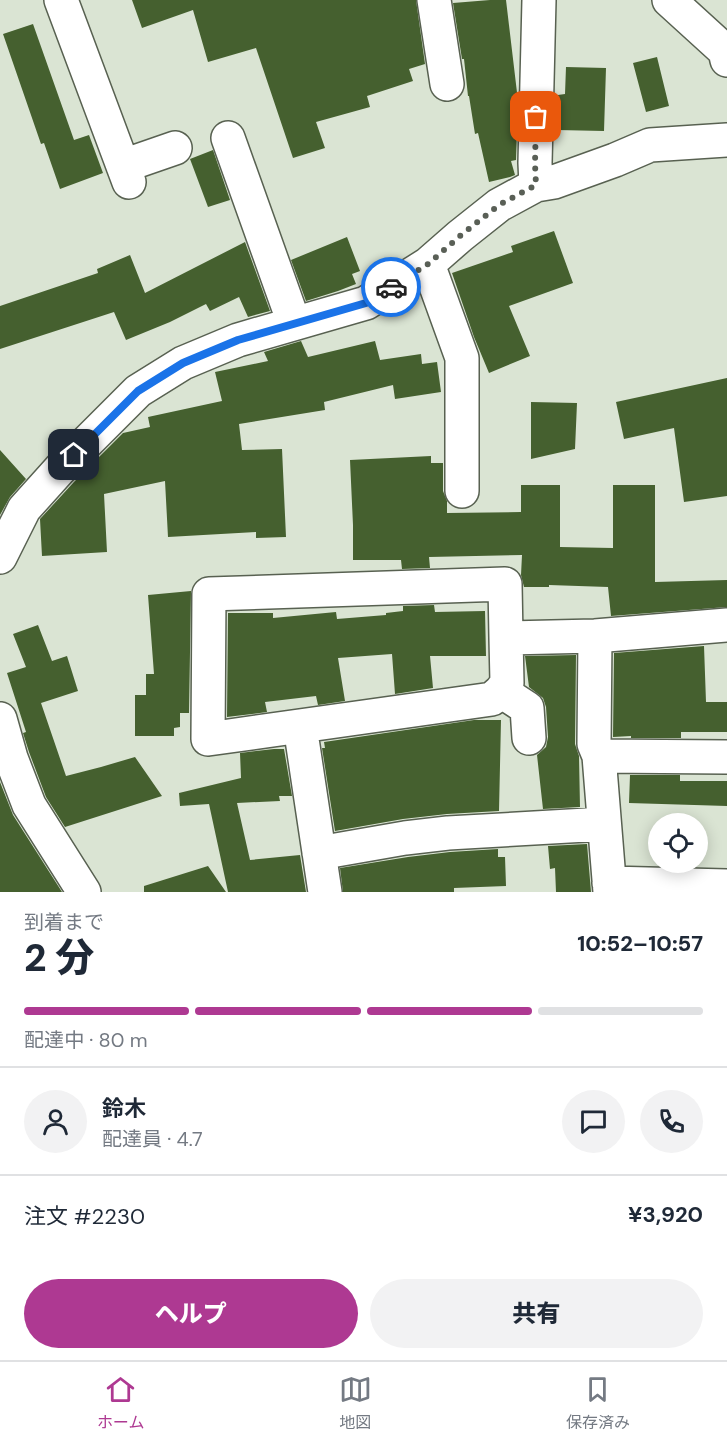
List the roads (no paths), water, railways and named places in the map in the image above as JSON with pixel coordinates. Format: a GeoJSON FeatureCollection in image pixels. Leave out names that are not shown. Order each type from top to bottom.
{"type":"FeatureCollection","features":[{"type":"Feature","properties":{"kind":"street"},"geometry":{"type":"LineString","coordinates":[[61,0],[126,174],[175,148]]}},
{"type":"Feature","properties":{"kind":"street"},"geometry":{"type":"LineString","coordinates":[[434,0],[447,84]]}},
{"type":"Feature","properties":{"kind":"street"},"geometry":{"type":"LineString","coordinates":[[536,185],[538,0]]}},
{"type":"Feature","properties":{"kind":"street"},"geometry":{"type":"LineString","coordinates":[[669,0],[725,51],[727,60]]}},
{"type":"Feature","properties":{"kind":"street"},"geometry":{"type":"LineString","coordinates":[[228,138],[294,323]]}},
{"type":"Feature","properties":{"kind":"street"},"geometry":{"type":"LineString","coordinates":[[0,557],[24,510],[60,469],[138,391],[183,363],[238,340],[366,303],[428,264],[499,205],[536,185],[564,179],[650,145],[727,140]]}},
{"type":"Feature","properties":{"kind":"street"},"geometry":{"type":"LineString","coordinates":[[428,264],[462,358],[462,491]]}},
{"type":"Feature","properties":{"kind":"street"},"geometry":{"type":"LineString","coordinates":[[506,584],[506,638],[507,683],[492,699],[208,739],[209,594],[506,584]]}},
{"type":"Feature","properties":{"kind":"street"},"geometry":{"type":"LineString","coordinates":[[506,638],[595,636],[727,626]]}},
{"type":"Feature","properties":{"kind":"street"},"geometry":{"type":"LineString","coordinates":[[595,636],[594,744],[599,756],[609,887],[727,886]]}},
{"type":"Feature","properties":{"kind":"street"},"geometry":{"type":"LineString","coordinates":[[501,691],[526,708],[529,738]]}},
{"type":"Feature","properties":{"kind":"street"},"geometry":{"type":"LineString","coordinates":[[0,719],[11,758],[29,805],[84,892]]}},
{"type":"Feature","properties":{"kind":"street"},"geometry":{"type":"LineString","coordinates":[[300,726],[325,892]]}},
{"type":"Feature","properties":{"kind":"street"},"geometry":{"type":"LineString","coordinates":[[599,756],[727,757]]}},
{"type":"Feature","properties":{"kind":"street"},"geometry":{"type":"LineString","coordinates":[[319,853],[448,832],[604,824]]}}]}
